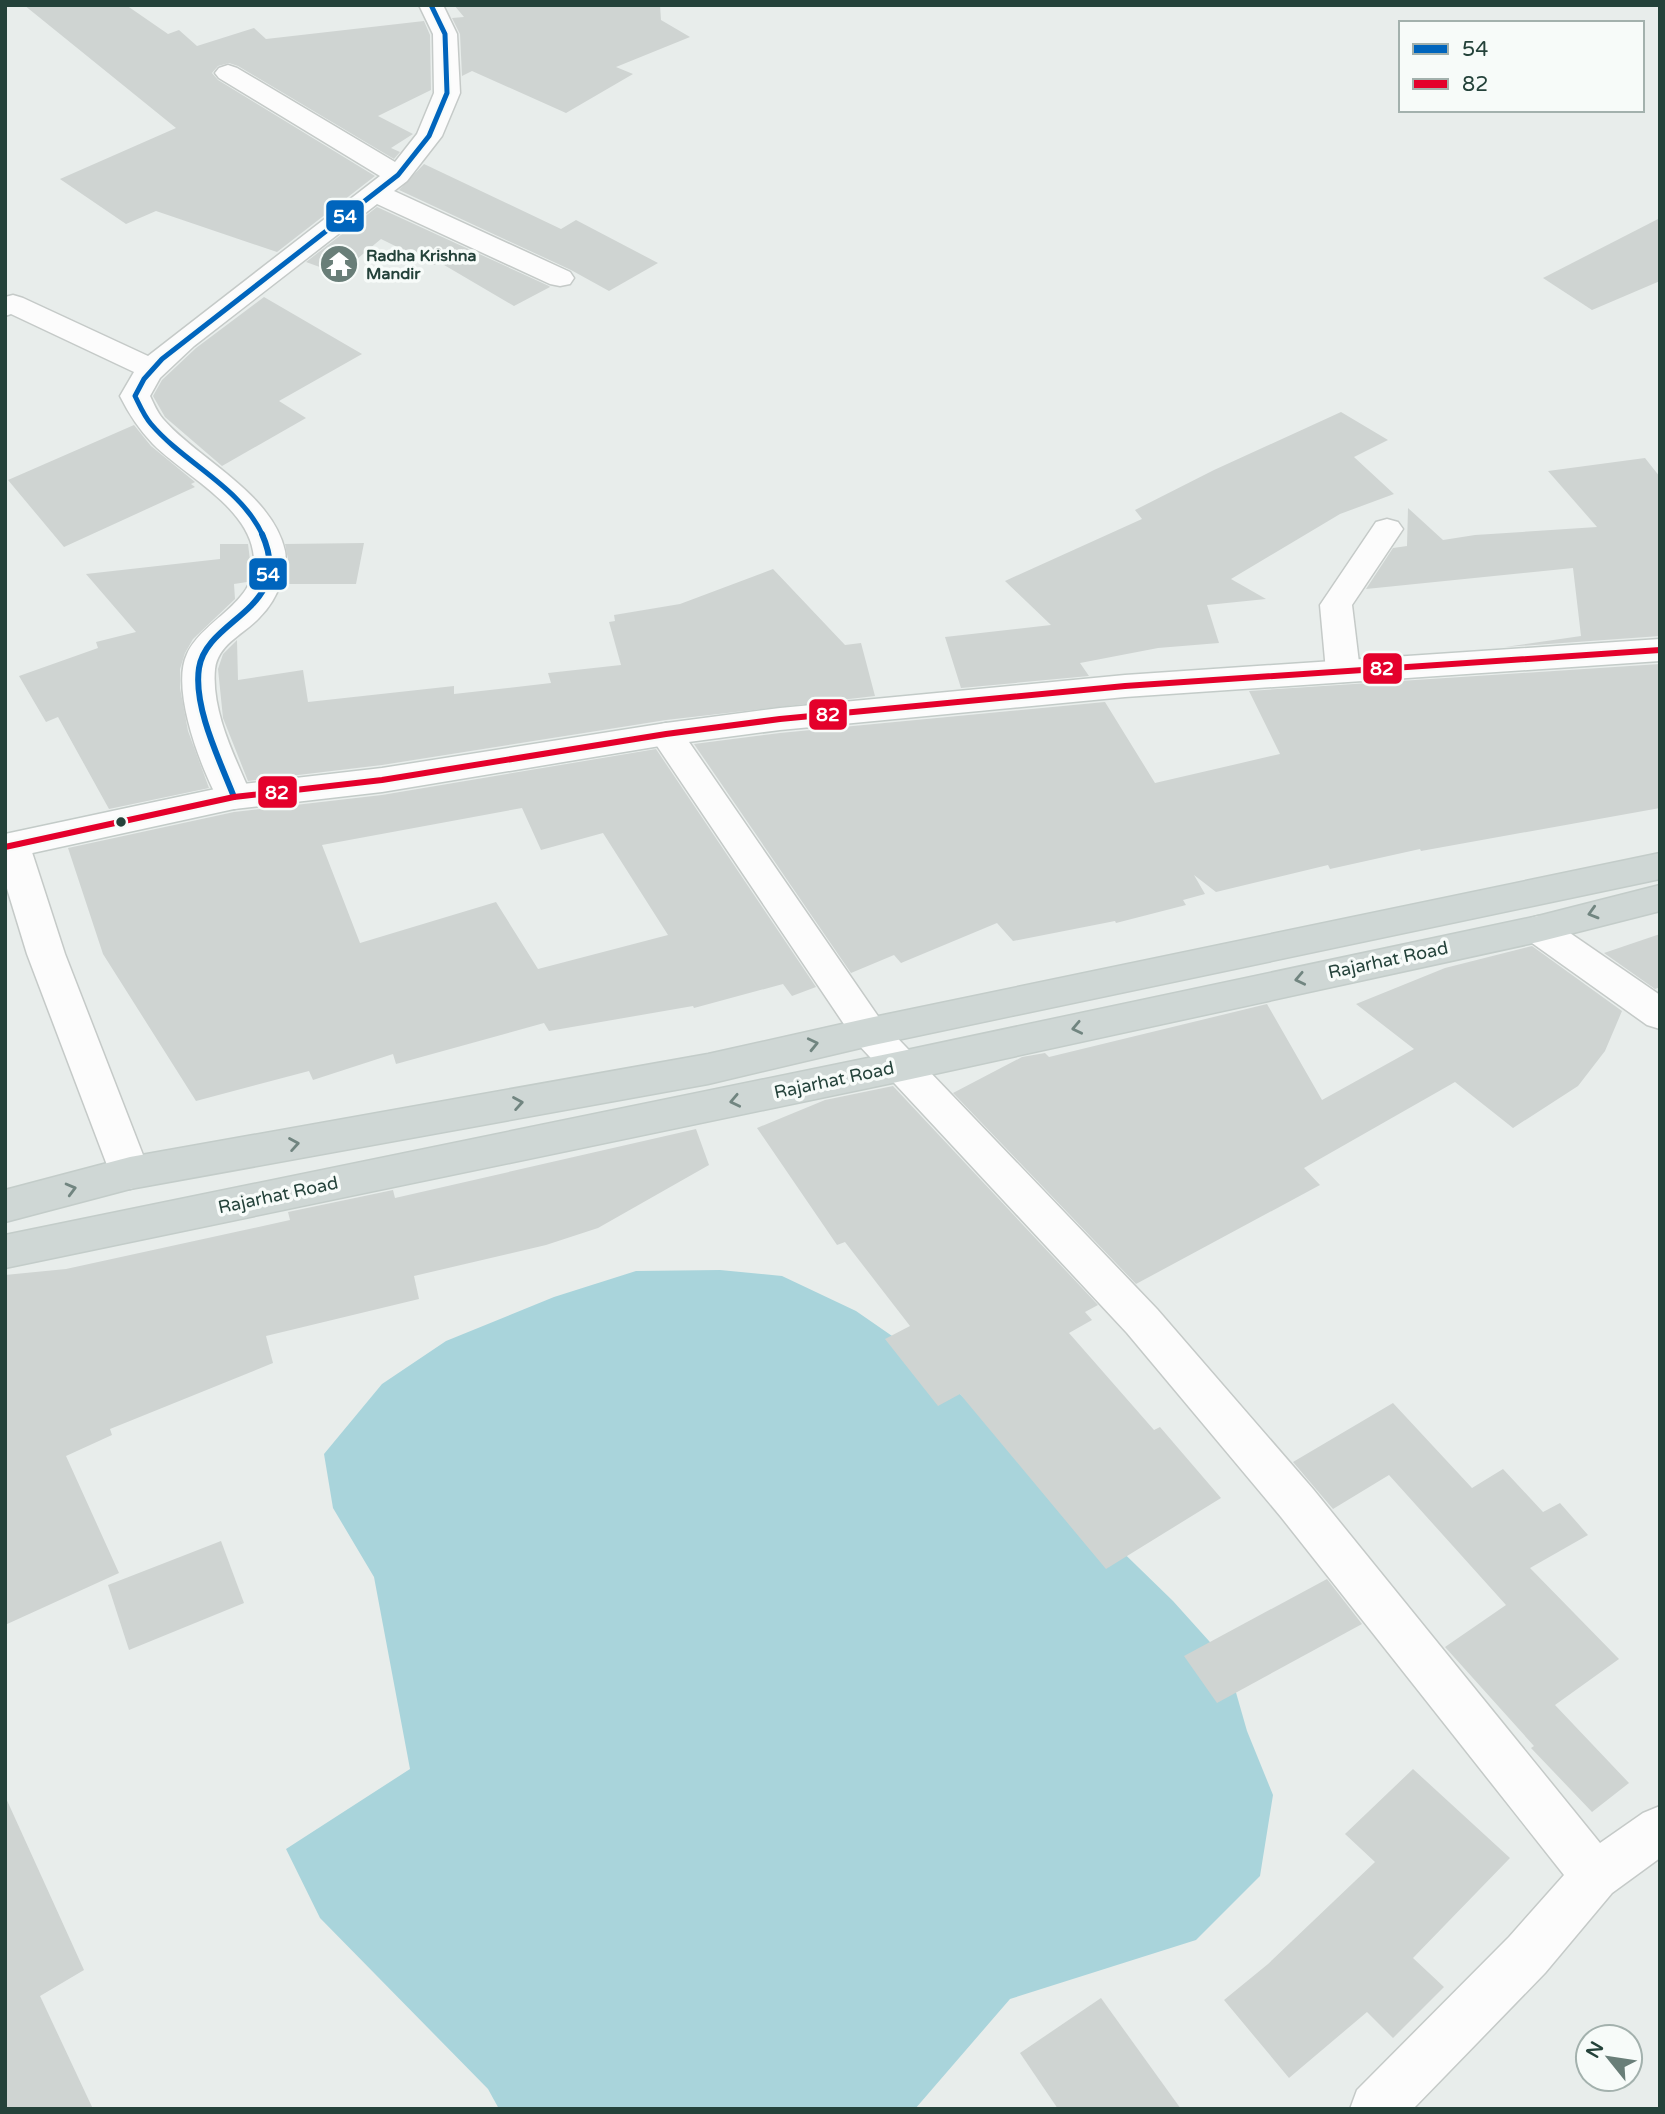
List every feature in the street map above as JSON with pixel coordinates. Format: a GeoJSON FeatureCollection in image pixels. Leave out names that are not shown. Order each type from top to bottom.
{"type":"FeatureCollection","features":[{"type":"Feature","properties":{"kind":"main road","name":"Rajarhat Road"},"geometry":{"type":"LineString","coordinates":[[5,1206],[130,1173],[694,1071],[1660,866]]}},
{"type":"Feature","properties":{"kind":"main road","name":"Rajarhat Road"},"geometry":{"type":"LineString","coordinates":[[5,1252],[902,1066],[1538,929],[1660,898]]}},
{"type":"Feature","properties":{"kind":"street"},"geometry":{"type":"LineString","coordinates":[[234,797],[203,716],[198,688],[202,655],[221,634],[252,610],[263,593],[269,566],[269,549],[242,505],[150,424],[135,396],[143,376],[184,340],[386,184],[429,136],[447,93],[445,34],[431,5]]}},
{"type":"Feature","properties":{"kind":"street"},"geometry":{"type":"LineString","coordinates":[[228,73],[386,184],[560,278]]}},
{"type":"Feature","properties":{"kind":"street"},"geometry":{"type":"LineString","coordinates":[[5,307],[13,304],[151,369]]}},
{"type":"Feature","properties":{"kind":"street"},"geometry":{"type":"LineString","coordinates":[[1343,671],[1336,606],[1387,529]]}},
{"type":"Feature","properties":{"kind":"street"},"geometry":{"type":"LineString","coordinates":[[130,1173],[46,954],[9,847],[234,797],[382,780],[666,734],[945,702],[1660,650]]}},
{"type":"Feature","properties":{"kind":"street"},"geometry":{"type":"LineString","coordinates":[[666,734],[869,1032],[1142,1321],[1297,1503],[1595,1877]]}},
{"type":"Feature","properties":{"kind":"street"},"geometry":{"type":"LineString","coordinates":[[1538,929],[1660,1015]]}},
{"type":"Feature","properties":{"kind":"street"},"geometry":{"type":"LineString","coordinates":[[1376,2109],[1518,1964],[1595,1877],[1660,1829]]}},
{"type":"Feature","properties":{"kind":"water"},"geometry":{"type":"Polygon","coordinates":[[[720,1270],[782,1276],[856,1311],[921,1356],[1173,1601],[1227,1661],[1247,1731],[1273,1795],[1260,1876],[1196,1940],[1010,1999],[915,2109],[499,2109],[488,2089],[320,1918],[286,1849],[410,1769],[374,1577],[333,1508],[324,1454],[382,1384],[446,1341],[554,1297],[636,1271],[720,1270]]]}},
{"type":"Feature","properties":{"kind":"building"},"geometry":{"type":"Polygon","coordinates":[[[24,5],[126,5],[168,34],[179,30],[197,46],[254,28],[266,39],[424,21],[430,35],[431,90],[378,116],[413,134],[391,148],[400,152],[394,159],[238,66],[229,63],[218,66],[212,73],[218,80],[375,176],[277,252],[156,211],[126,224],[60,179],[176,128],[24,5]]]}},
{"type":"Feature","properties":{"kind":"building"},"geometry":{"type":"Polygon","coordinates":[[[454,5],[660,5],[661,20],[690,37],[616,67],[633,74],[566,113],[472,71],[462,76],[460,34],[452,18],[464,17],[454,5]]]}},
{"type":"Feature","properties":{"kind":"building"},"geometry":{"type":"Polygon","coordinates":[[[424,164],[561,229],[576,220],[658,263],[609,291],[571,270],[399,190],[424,164]]]}},
{"type":"Feature","properties":{"kind":"building"},"geometry":{"type":"Polygon","coordinates":[[[377,207],[550,287],[514,306],[439,262],[434,265],[381,239],[339,274],[306,262],[377,207]]]}},
{"type":"Feature","properties":{"kind":"building"},"geometry":{"type":"Polygon","coordinates":[[[1660,218],[1660,281],[1592,310],[1543,278],[1660,218]]]}},
{"type":"Feature","properties":{"kind":"building"},"geometry":{"type":"Polygon","coordinates":[[[264,297],[362,354],[279,401],[306,418],[222,466],[165,417],[153,396],[162,380],[196,348],[264,297]]]}},
{"type":"Feature","properties":{"kind":"building"},"geometry":{"type":"Polygon","coordinates":[[[1341,412],[1388,440],[1354,457],[1394,494],[1340,514],[1231,579],[1266,599],[1207,605],[1219,643],[1158,648],[1080,663],[1089,676],[961,688],[945,637],[1051,625],[1005,581],[1142,519],[1135,510],[1214,470],[1341,412]]]}},
{"type":"Feature","properties":{"kind":"building"},"geometry":{"type":"Polygon","coordinates":[[[134,425],[151,446],[195,482],[191,484],[195,487],[64,547],[8,480],[134,425]]]}},
{"type":"Feature","properties":{"kind":"building"},"geometry":{"type":"Polygon","coordinates":[[[1645,458],[1660,477],[1660,636],[1505,647],[1581,636],[1573,568],[1366,589],[1393,548],[1407,546],[1408,508],[1443,540],[1475,535],[1597,527],[1548,471],[1645,458]]]}},
{"type":"Feature","properties":{"kind":"building"},"geometry":{"type":"Polygon","coordinates":[[[364,543],[356,584],[283,584],[288,559],[285,544],[364,543]]]}},
{"type":"Feature","properties":{"kind":"building"},"geometry":{"type":"Polygon","coordinates":[[[220,544],[248,544],[251,568],[247,582],[234,584],[235,599],[193,639],[180,669],[180,688],[188,731],[209,788],[109,809],[58,717],[46,722],[19,676],[98,648],[96,642],[136,632],[86,574],[220,559],[220,544]]]}},
{"type":"Feature","properties":{"kind":"building"},"geometry":{"type":"Polygon","coordinates":[[[773,569],[845,645],[861,643],[875,696],[666,720],[382,765],[248,781],[223,718],[218,669],[223,654],[237,640],[238,680],[303,670],[308,702],[454,686],[454,694],[551,683],[548,673],[621,665],[609,622],[615,621],[614,615],[680,604],[773,569]]]}},
{"type":"Feature","properties":{"kind":"building"},"geometry":{"type":"Polygon","coordinates":[[[1660,664],[1660,808],[1421,851],[1420,849],[1330,869],[1328,865],[1216,892],[1194,875],[1205,894],[1183,900],[1186,905],[1116,923],[1115,921],[1013,941],[997,923],[901,963],[894,955],[851,973],[694,744],[780,733],[1105,702],[1155,783],[1280,754],[1249,691],[1660,664]]]}},
{"type":"Feature","properties":{"kind":"building"},"geometry":{"type":"Polygon","coordinates":[[[656,749],[816,987],[792,996],[783,984],[694,1008],[693,1006],[549,1031],[544,1023],[396,1064],[393,1054],[313,1080],[309,1071],[196,1101],[103,954],[68,848],[234,812],[382,795],[656,749]],[[522,808],[322,845],[360,943],[496,902],[538,969],[668,935],[603,833],[541,850],[522,808]]]}},
{"type":"Feature","properties":{"kind":"building"},"geometry":{"type":"Polygon","coordinates":[[[1660,934],[1660,987],[1655,989],[1604,953],[1660,934]]]}},
{"type":"Feature","properties":{"kind":"building"},"geometry":{"type":"Polygon","coordinates":[[[1532,946],[1622,1011],[1605,1051],[1578,1086],[1513,1128],[1455,1082],[1304,1168],[1320,1185],[1136,1284],[953,1093],[1022,1057],[1045,1053],[1049,1057],[1267,1004],[1322,1100],[1414,1049],[1356,1004],[1445,968],[1532,946]]]}},
{"type":"Feature","properties":{"kind":"building"},"geometry":{"type":"Polygon","coordinates":[[[893,1086],[1098,1305],[1085,1312],[1092,1320],[1069,1333],[1154,1430],[1160,1427],[1221,1498],[1106,1569],[960,1394],[938,1406],[885,1339],[910,1326],[845,1242],[837,1245],[757,1128],[825,1100],[893,1086]]]}},
{"type":"Feature","properties":{"kind":"building"},"geometry":{"type":"Polygon","coordinates":[[[696,1129],[709,1165],[598,1228],[546,1245],[414,1276],[419,1299],[266,1336],[273,1363],[110,1429],[112,1435],[66,1456],[119,1573],[5,1625],[5,1275],[66,1269],[290,1220],[288,1212],[393,1190],[395,1198],[696,1129]]]}},
{"type":"Feature","properties":{"kind":"building"},"geometry":{"type":"Polygon","coordinates":[[[1393,1403],[1472,1488],[1503,1469],[1543,1512],[1560,1503],[1588,1535],[1530,1568],[1619,1659],[1555,1705],[1629,1783],[1592,1812],[1531,1748],[1534,1746],[1445,1647],[1506,1605],[1389,1475],[1333,1509],[1293,1462],[1393,1403]]]}},
{"type":"Feature","properties":{"kind":"building"},"geometry":{"type":"Polygon","coordinates":[[[221,1541],[244,1603],[129,1650],[108,1585],[221,1541]]]}},
{"type":"Feature","properties":{"kind":"building"},"geometry":{"type":"Polygon","coordinates":[[[1327,1579],[1362,1624],[1217,1703],[1184,1656],[1327,1579]]]}},
{"type":"Feature","properties":{"kind":"building"},"geometry":{"type":"Polygon","coordinates":[[[1413,1769],[1510,1858],[1413,1958],[1444,1987],[1393,2038],[1367,2012],[1289,2078],[1224,2000],[1268,1964],[1375,1862],[1345,1834],[1413,1769]]]}},
{"type":"Feature","properties":{"kind":"building"},"geometry":{"type":"Polygon","coordinates":[[[5,1796],[84,1970],[40,1996],[93,2109],[5,2109],[5,1796]]]}},
{"type":"Feature","properties":{"kind":"building"},"geometry":{"type":"Polygon","coordinates":[[[1101,1998],[1181,2109],[1058,2109],[1020,2053],[1101,1998]]]}},
{"type":"Feature","properties":{"kind":"transit line","name":"54"},"geometry":{"type":"LineString","coordinates":[[234,797],[207,726],[199,686],[199,668],[203,654],[211,642],[255,603],[268,573],[269,550],[247,510],[165,439],[149,421],[135,396],[144,379],[162,359],[398,175],[429,136],[447,93],[445,34],[431,5]]}},
{"type":"Feature","properties":{"kind":"transit line","name":"82"},"geometry":{"type":"LineString","coordinates":[[5,847],[234,797],[382,780],[666,734],[780,719],[1125,686],[1660,650]]}},
{"type":"Feature","properties":{"kind":"place","name":"Radha Krishna Mandir"},"geometry":{"type":"Point","coordinates":[339,264]}}]}
